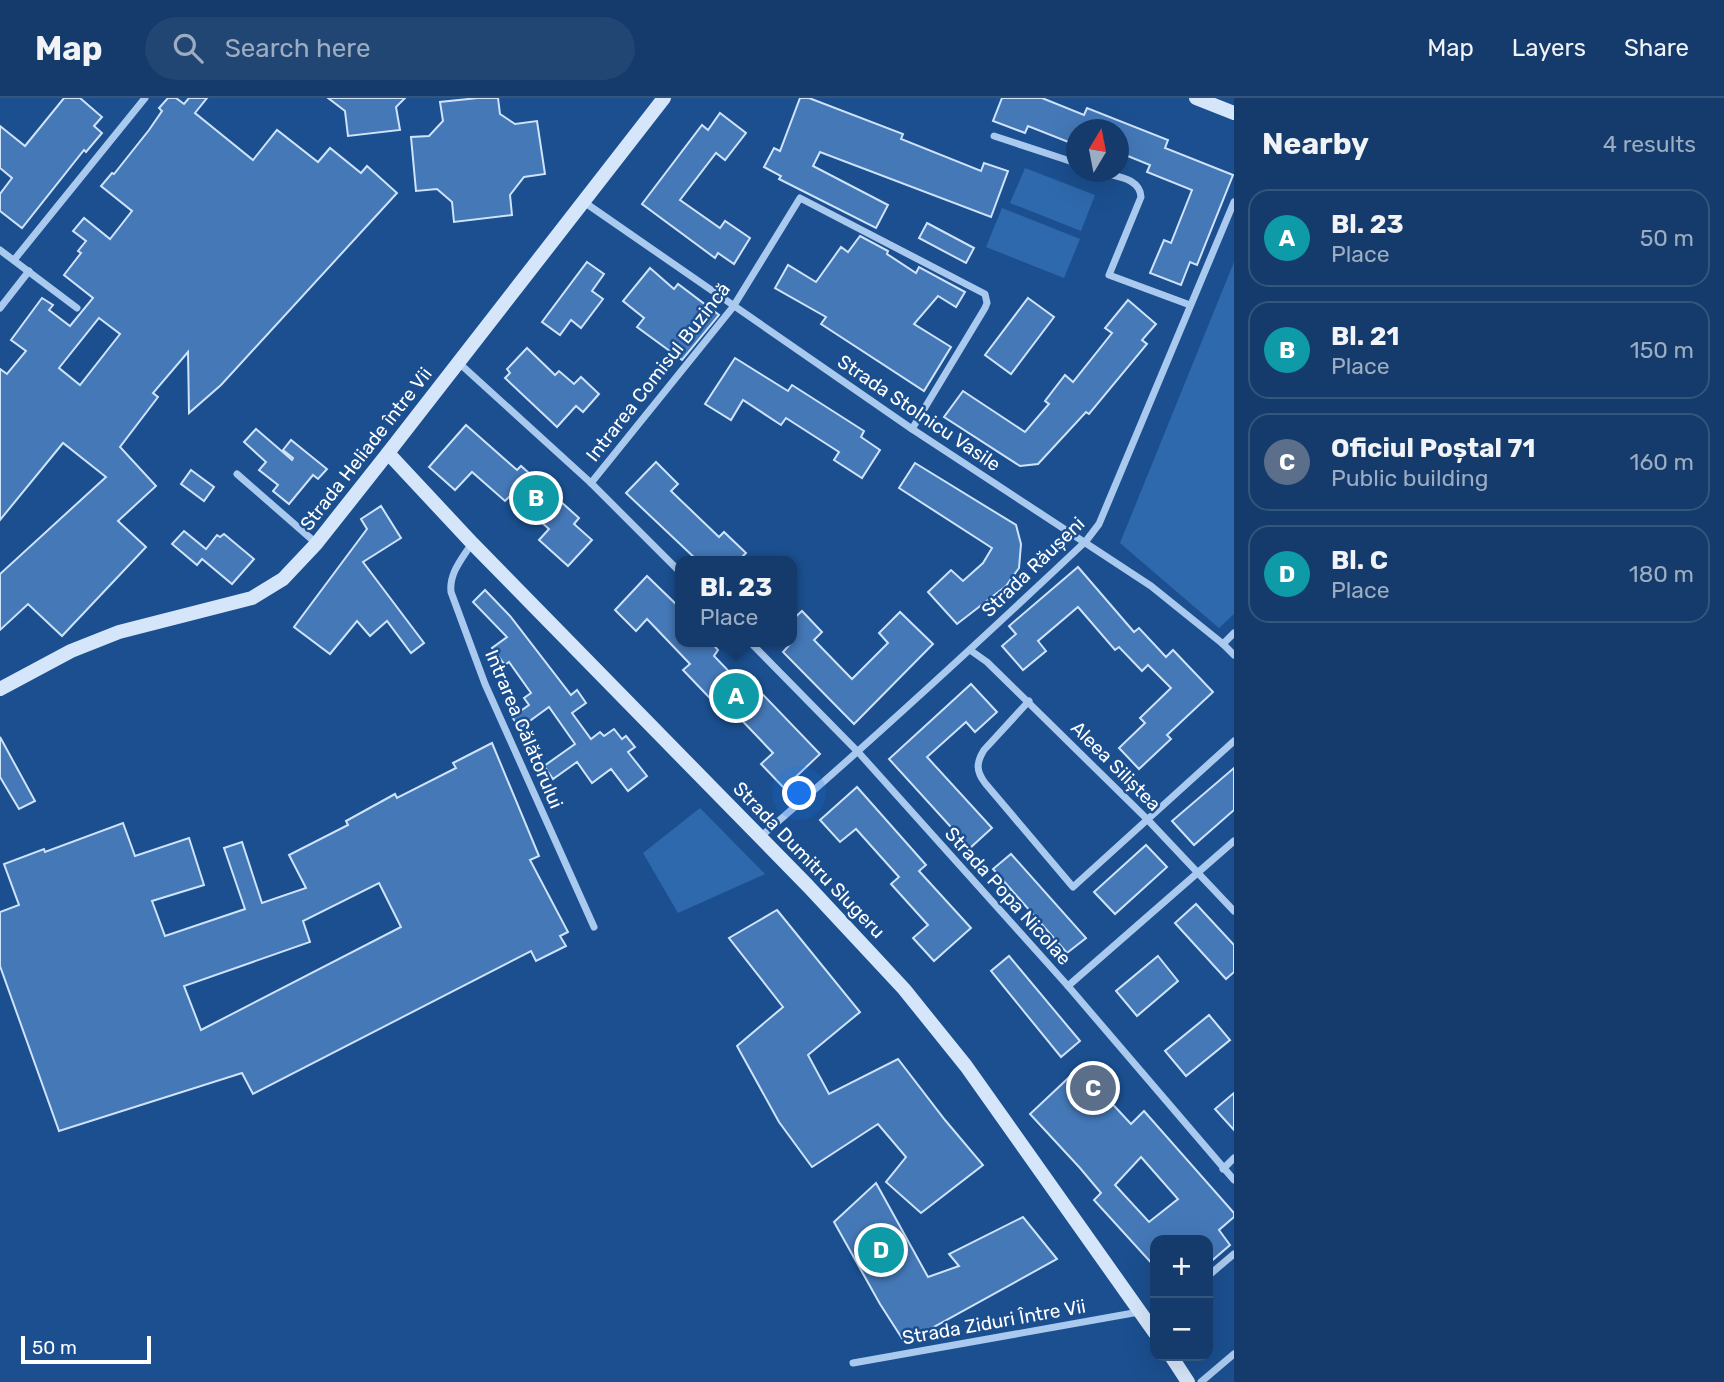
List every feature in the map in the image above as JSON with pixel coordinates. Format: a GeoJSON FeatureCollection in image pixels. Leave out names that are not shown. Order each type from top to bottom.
{"type":"FeatureCollection","features":[{"type":"Feature","properties":{"kind":"main road","name":"Strada Heliade între Vii"},"geometry":{"type":"LineString","coordinates":[[0,689],[71,651],[119,632],[252,598],[283,579],[316,544],[664,98]]}},
{"type":"Feature","properties":{"kind":"main road"},"geometry":{"type":"LineString","coordinates":[[1196,98],[1234,113]]}},
{"type":"Feature","properties":{"kind":"main road","name":"Strada Dumitru Slugeru"},"geometry":{"type":"LineString","coordinates":[[388,453],[472,543],[869,951],[934,1025],[1150,1321]]}},
{"type":"Feature","properties":{"kind":"main road"},"geometry":{"type":"LineString","coordinates":[[1174,1361],[1188,1382]]}},
{"type":"Feature","properties":{"kind":"street"},"geometry":{"type":"LineString","coordinates":[[13,260],[145,98]]}},
{"type":"Feature","properties":{"kind":"street"},"geometry":{"type":"LineString","coordinates":[[995,136],[1066,160]]}},
{"type":"Feature","properties":{"kind":"street"},"geometry":{"type":"LineString","coordinates":[[1129,181],[1141,188],[1141,197],[1109,275],[1189,305]]}},
{"type":"Feature","properties":{"kind":"street","name":"Intrarea Comisul Buzincă"},"geometry":{"type":"LineString","coordinates":[[590,483],[733,307],[800,198],[981,290],[986,298],[985,308],[912,429]]}},
{"type":"Feature","properties":{"kind":"street","name":"Strada Stolnicu Vasile"},"geometry":{"type":"LineString","coordinates":[[584,202],[912,429],[1086,541],[1150,586],[1234,655]]}},
{"type":"Feature","properties":{"kind":"street","name":"Strada Răușeni"},"geometry":{"type":"LineString","coordinates":[[760,837],[859,752],[970,650],[1086,541],[1099,524],[1234,202]]}},
{"type":"Feature","properties":{"kind":"street"},"geometry":{"type":"LineString","coordinates":[[0,250],[77,308]]}},
{"type":"Feature","properties":{"kind":"street"},"geometry":{"type":"LineString","coordinates":[[0,308],[29,271]]}},
{"type":"Feature","properties":{"kind":"street"},"geometry":{"type":"LineString","coordinates":[[459,363],[590,483],[675,567]]}},
{"type":"Feature","properties":{"kind":"street"},"geometry":{"type":"LineString","coordinates":[[237,474],[316,544]]}},
{"type":"Feature","properties":{"kind":"street","name":"Intrarea Călătorului"},"geometry":{"type":"LineString","coordinates":[[472,543],[453,572],[451,592],[485,684],[594,927]]}},
{"type":"Feature","properties":{"kind":"street"},"geometry":{"type":"LineString","coordinates":[[1223,644],[1234,633]]}},
{"type":"Feature","properties":{"kind":"street","name":"Strada Popa Nicolae"},"geometry":{"type":"LineString","coordinates":[[755,647],[859,752],[1068,986],[1234,1180]]}},
{"type":"Feature","properties":{"kind":"street","name":"Aleea Siliștea"},"geometry":{"type":"LineString","coordinates":[[970,650],[1029,701],[1234,911]]}},
{"type":"Feature","properties":{"kind":"street"},"geometry":{"type":"LineString","coordinates":[[1029,701],[984,750],[977,768],[985,783],[1073,887],[1234,741]]}},
{"type":"Feature","properties":{"kind":"street"},"geometry":{"type":"LineString","coordinates":[[1068,986],[1234,841]]}},
{"type":"Feature","properties":{"kind":"street"},"geometry":{"type":"LineString","coordinates":[[1223,1169],[1234,1158]]}},
{"type":"Feature","properties":{"kind":"street"},"geometry":{"type":"LineString","coordinates":[[1213,1272],[1234,1254]]}},
{"type":"Feature","properties":{"kind":"street","name":"Strada Ziduri Între Vii"},"geometry":{"type":"LineString","coordinates":[[853,1363],[1150,1321]]}},
{"type":"Feature","properties":{"kind":"street"},"geometry":{"type":"LineString","coordinates":[[1201,1382],[1234,1354]]}},
{"type":"Feature","properties":{"kind":"shaded area"},"geometry":{"type":"Polygon","coordinates":[[[1025,168],[1095,195],[1081,231],[1010,203],[1025,168]]]}},
{"type":"Feature","properties":{"kind":"shaded area"},"geometry":{"type":"Polygon","coordinates":[[[1002,208],[1080,239],[1064,278],[986,247],[1002,208]]]}},
{"type":"Feature","properties":{"kind":"shaded area"},"geometry":{"type":"Polygon","coordinates":[[[1234,262],[1234,614],[1219,628],[1120,543],[1234,262]]]}},
{"type":"Feature","properties":{"kind":"shaded area"},"geometry":{"type":"Polygon","coordinates":[[[700,808],[765,874],[678,913],[643,853],[700,808]]]}},
{"type":"Feature","properties":{"kind":"building"},"geometry":{"type":"Polygon","coordinates":[[[64,98],[80,98],[102,117],[94,126],[102,133],[86,152],[84,150],[22,228],[0,211],[0,194],[12,178],[0,168],[0,126],[25,146],[64,98]]]}},
{"type":"Feature","properties":{"kind":"building"},"geometry":{"type":"Polygon","coordinates":[[[168,98],[176,98],[184,104],[189,98],[207,98],[195,113],[253,160],[277,130],[318,162],[330,148],[361,173],[367,166],[397,193],[221,385],[189,413],[188,352],[153,393],[158,397],[120,447],[156,486],[118,521],[146,547],[62,636],[28,604],[0,630],[0,574],[106,477],[63,443],[0,520],[0,369],[7,374],[26,351],[11,340],[42,298],[53,305],[49,310],[70,326],[93,298],[64,275],[81,253],[78,251],[86,241],[73,231],[84,218],[110,239],[132,211],[101,186],[149,130],[162,111],[159,108],[168,98]],[[99,318],[59,368],[80,385],[120,334],[99,318]]]}},
{"type":"Feature","properties":{"kind":"building"},"geometry":{"type":"Polygon","coordinates":[[[328,98],[405,98],[396,107],[400,130],[348,136],[345,111],[328,98]]]}},
{"type":"Feature","properties":{"kind":"building"},"geometry":{"type":"Polygon","coordinates":[[[498,98],[500,114],[515,124],[537,121],[545,174],[524,177],[510,195],[512,215],[454,222],[452,202],[437,189],[416,191],[411,137],[429,136],[443,121],[440,102],[498,98]]]}},
{"type":"Feature","properties":{"kind":"building"},"geometry":{"type":"Polygon","coordinates":[[[800,98],[809,98],[903,134],[901,139],[981,171],[984,163],[1008,171],[991,217],[820,152],[813,166],[888,205],[876,228],[779,179],[781,176],[764,167],[774,148],[780,151],[800,98]]]}},
{"type":"Feature","properties":{"kind":"building"},"geometry":{"type":"Polygon","coordinates":[[[1002,98],[1042,98],[1084,115],[1087,108],[1115,119],[1066,119],[1066,141],[1028,126],[1025,133],[993,121],[1002,98]]]}},
{"type":"Feature","properties":{"kind":"building"},"geometry":{"type":"Polygon","coordinates":[[[720,113],[746,133],[725,160],[716,153],[680,200],[720,228],[725,221],[750,238],[734,264],[718,253],[715,258],[642,204],[702,125],[708,130],[720,113]]]}},
{"type":"Feature","properties":{"kind":"building"},"geometry":{"type":"Polygon","coordinates":[[[1129,125],[1168,140],[1165,148],[1233,175],[1197,265],[1190,262],[1181,285],[1150,273],[1164,240],[1171,243],[1192,190],[1147,172],[1150,165],[1129,156],[1129,125]]]}},
{"type":"Feature","properties":{"kind":"building"},"geometry":{"type":"Polygon","coordinates":[[[927,223],[974,248],[966,263],[919,238],[927,223]]]}},
{"type":"Feature","properties":{"kind":"building"},"geometry":{"type":"Polygon","coordinates":[[[860,236],[888,251],[887,254],[916,273],[919,267],[965,292],[956,307],[938,296],[914,324],[951,347],[924,391],[821,324],[826,317],[775,288],[788,265],[816,282],[841,247],[848,252],[860,236]]]}},
{"type":"Feature","properties":{"kind":"building"},"geometry":{"type":"Polygon","coordinates":[[[587,262],[604,274],[592,291],[603,299],[581,328],[571,320],[560,335],[542,322],[587,262]]]}},
{"type":"Feature","properties":{"kind":"building"},"geometry":{"type":"Polygon","coordinates":[[[650,268],[674,289],[678,284],[719,315],[682,360],[637,327],[644,318],[623,301],[650,268]]]}},
{"type":"Feature","properties":{"kind":"building"},"geometry":{"type":"Polygon","coordinates":[[[1028,298],[1054,317],[1011,374],[985,355],[1028,298]]]}},
{"type":"Feature","properties":{"kind":"building"},"geometry":{"type":"Polygon","coordinates":[[[1128,300],[1156,324],[1142,340],[1147,344],[1089,414],[1086,412],[1038,464],[1020,466],[944,417],[963,391],[1025,432],[1049,404],[1045,401],[1065,375],[1073,382],[1112,333],[1105,328],[1128,300]]]}},
{"type":"Feature","properties":{"kind":"building"},"geometry":{"type":"Polygon","coordinates":[[[527,348],[555,375],[559,371],[574,384],[581,377],[599,394],[583,412],[576,406],[557,427],[505,378],[510,373],[507,369],[527,348]]]}},
{"type":"Feature","properties":{"kind":"building"},"geometry":{"type":"Polygon","coordinates":[[[735,358],[788,391],[792,385],[864,431],[861,437],[880,450],[862,478],[834,460],[839,452],[786,418],[781,425],[743,400],[731,420],[705,404],[735,358]]]}},
{"type":"Feature","properties":{"kind":"building"},"geometry":{"type":"Polygon","coordinates":[[[466,425],[517,470],[521,466],[579,518],[574,524],[592,540],[568,566],[539,540],[549,529],[511,495],[505,501],[472,472],[455,490],[429,467],[466,425]]]}},
{"type":"Feature","properties":{"kind":"building"},"geometry":{"type":"Polygon","coordinates":[[[256,429],[292,460],[283,450],[291,440],[327,469],[318,479],[313,475],[289,504],[273,491],[278,485],[259,470],[266,462],[244,442],[256,429]]]}},
{"type":"Feature","properties":{"kind":"building"},"geometry":{"type":"Polygon","coordinates":[[[656,462],[678,484],[671,491],[719,537],[724,532],[746,553],[743,556],[693,556],[626,493],[656,462]]]}},
{"type":"Feature","properties":{"kind":"building"},"geometry":{"type":"Polygon","coordinates":[[[915,463],[1016,525],[1021,544],[1019,568],[1006,586],[957,624],[928,592],[951,570],[963,581],[983,563],[992,548],[899,488],[915,463]]]}},
{"type":"Feature","properties":{"kind":"building"},"geometry":{"type":"Polygon","coordinates":[[[191,470],[214,487],[204,501],[181,484],[191,470]]]}},
{"type":"Feature","properties":{"kind":"building"},"geometry":{"type":"Polygon","coordinates":[[[381,506],[401,538],[363,562],[424,643],[411,653],[387,621],[370,636],[357,621],[330,654],[294,627],[367,529],[361,519],[381,506]]]}},
{"type":"Feature","properties":{"kind":"building"},"geometry":{"type":"Polygon","coordinates":[[[184,531],[206,549],[217,535],[220,537],[224,534],[254,559],[232,584],[202,559],[197,565],[172,544],[184,531]]]}},
{"type":"Feature","properties":{"kind":"building"},"geometry":{"type":"Polygon","coordinates":[[[1078,567],[1134,632],[1139,628],[1166,657],[1173,650],[1213,692],[1167,735],[1171,739],[1139,769],[1119,748],[1145,723],[1140,718],[1171,688],[1148,665],[1142,671],[1119,647],[1115,650],[1078,607],[1038,641],[1046,651],[1023,670],[1002,646],[1016,634],[1009,626],[1078,567]]]}},
{"type":"Feature","properties":{"kind":"building"},"geometry":{"type":"Polygon","coordinates":[[[647,576],[675,603],[675,647],[715,647],[718,650],[714,656],[740,683],[746,677],[820,754],[784,788],[761,764],[773,753],[732,710],[727,716],[683,670],[690,664],[647,619],[636,631],[615,610],[647,576]]]}},
{"type":"Feature","properties":{"kind":"building"},"geometry":{"type":"Polygon","coordinates":[[[485,590],[510,616],[571,695],[577,690],[586,703],[572,713],[591,739],[600,732],[604,736],[614,729],[622,739],[626,736],[635,747],[628,752],[647,776],[628,791],[611,769],[592,783],[577,762],[553,779],[544,766],[575,744],[549,707],[520,728],[512,717],[529,705],[524,698],[531,693],[509,662],[505,665],[492,648],[507,637],[473,602],[485,590]]]}},
{"type":"Feature","properties":{"kind":"building"},"geometry":{"type":"Polygon","coordinates":[[[802,611],[822,632],[814,640],[852,679],[888,643],[879,633],[900,612],[933,644],[854,724],[783,652],[788,647],[797,647],[797,616],[802,611]]]}},
{"type":"Feature","properties":{"kind":"building"},"geometry":{"type":"Polygon","coordinates":[[[971,684],[997,712],[975,732],[966,722],[927,757],[992,828],[970,848],[889,759],[971,684]]]}},
{"type":"Feature","properties":{"kind":"building"},"geometry":{"type":"Polygon","coordinates":[[[0,737],[35,801],[19,809],[0,777],[0,737]]]}},
{"type":"Feature","properties":{"kind":"building"},"geometry":{"type":"Polygon","coordinates":[[[492,743],[539,856],[530,860],[568,932],[560,936],[566,946],[536,961],[531,951],[253,1094],[242,1073],[59,1131],[0,966],[0,912],[19,905],[4,864],[123,823],[135,856],[189,838],[204,885],[152,901],[165,936],[245,909],[224,848],[242,842],[262,903],[306,888],[289,855],[348,825],[346,821],[395,794],[397,798],[456,768],[453,763],[492,743]],[[379,883],[303,921],[310,942],[184,986],[201,1030],[401,927],[379,883]]]}},
{"type":"Feature","properties":{"kind":"building"},"geometry":{"type":"Polygon","coordinates":[[[1234,768],[1234,810],[1194,845],[1172,821],[1234,768]]]}},
{"type":"Feature","properties":{"kind":"building"},"geometry":{"type":"Polygon","coordinates":[[[857,787],[926,865],[919,871],[971,928],[934,961],[913,938],[928,925],[891,884],[899,877],[856,829],[840,842],[820,820],[857,787]]]}},
{"type":"Feature","properties":{"kind":"building"},"geometry":{"type":"Polygon","coordinates":[[[1146,845],[1167,867],[1115,914],[1094,892],[1146,845]]]}},
{"type":"Feature","properties":{"kind":"building"},"geometry":{"type":"Polygon","coordinates":[[[1011,854],[1086,938],[1067,953],[993,869],[1011,854]]]}},
{"type":"Feature","properties":{"kind":"building"},"geometry":{"type":"Polygon","coordinates":[[[1196,904],[1234,945],[1234,972],[1226,979],[1175,923],[1196,904]]]}},
{"type":"Feature","properties":{"kind":"building"},"geometry":{"type":"Polygon","coordinates":[[[777,910],[860,1012],[808,1055],[829,1094],[898,1059],[983,1165],[921,1213],[886,1182],[906,1157],[878,1124],[812,1167],[779,1122],[737,1046],[783,1007],[729,938],[777,910]]]}},
{"type":"Feature","properties":{"kind":"building"},"geometry":{"type":"Polygon","coordinates":[[[1009,956],[1080,1041],[1061,1057],[991,971],[1009,956]]]}},
{"type":"Feature","properties":{"kind":"building"},"geometry":{"type":"Polygon","coordinates":[[[1158,956],[1178,981],[1137,1016],[1116,991],[1158,956]]]}},
{"type":"Feature","properties":{"kind":"building"},"geometry":{"type":"Polygon","coordinates":[[[1209,1015],[1230,1040],[1186,1076],[1165,1051],[1209,1015]]]}},
{"type":"Feature","properties":{"kind":"building"},"geometry":{"type":"Polygon","coordinates":[[[1079,1068],[1131,1124],[1144,1111],[1234,1213],[1234,1217],[1219,1230],[1230,1245],[1213,1260],[1213,1235],[1150,1235],[1150,1262],[1094,1200],[1101,1193],[1030,1114],[1079,1068]],[[1141,1157],[1115,1185],[1149,1222],[1178,1199],[1141,1157]]]}},
{"type":"Feature","properties":{"kind":"building"},"geometry":{"type":"Polygon","coordinates":[[[1234,1093],[1234,1130],[1215,1109],[1234,1093]]]}},
{"type":"Feature","properties":{"kind":"building"},"geometry":{"type":"Polygon","coordinates":[[[876,1183],[928,1277],[959,1266],[949,1254],[1023,1217],[1057,1259],[905,1343],[834,1222],[876,1183]]]}},
{"type":"Feature","properties":{"kind":"place","name":"Bl. 21"},"geometry":{"type":"Point","coordinates":[536,498]}},
{"type":"Feature","properties":{"kind":"place","name":"Bl. 23"},"geometry":{"type":"Point","coordinates":[736,696]}},
{"type":"Feature","properties":{"kind":"place","name":"Oficiul Poștal 71"},"geometry":{"type":"Point","coordinates":[1093,1088]}},
{"type":"Feature","properties":{"kind":"place","name":"Bl. C"},"geometry":{"type":"Point","coordinates":[881,1250]}}]}
